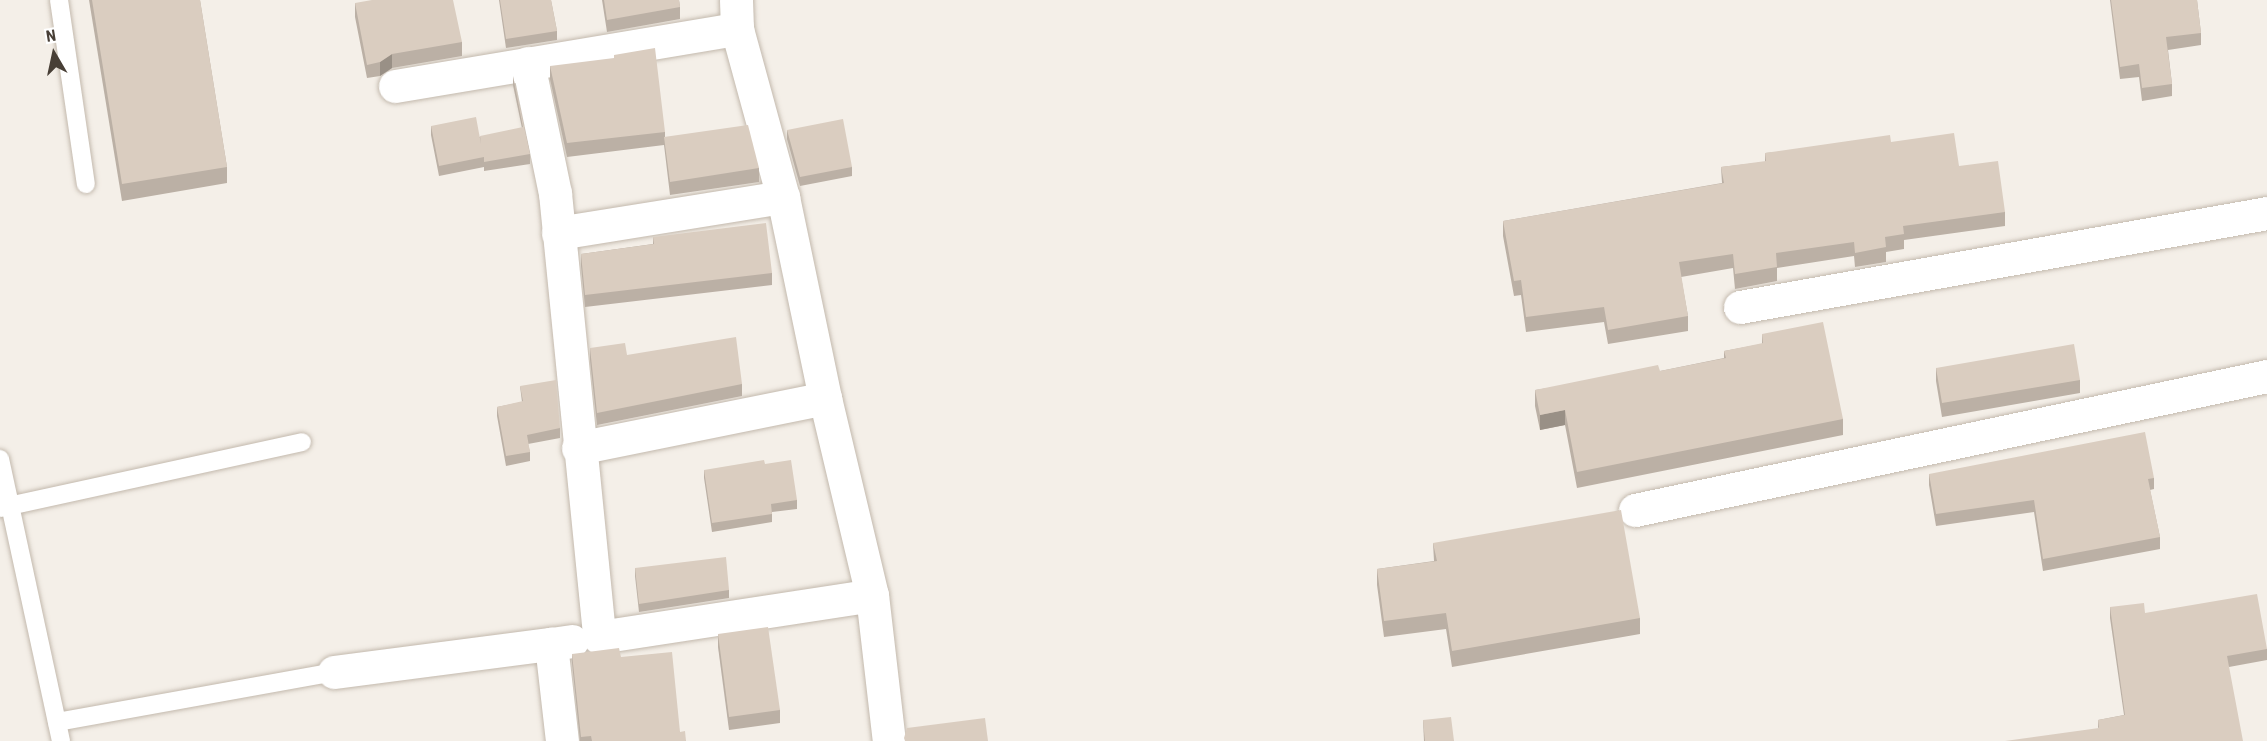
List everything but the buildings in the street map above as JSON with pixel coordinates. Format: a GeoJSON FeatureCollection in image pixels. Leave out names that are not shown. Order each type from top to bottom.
{"type":"FeatureCollection","features":[{"type":"Feature","properties":{"kind":"street"},"geometry":{"type":"LineString","coordinates":[[395,86],[528,63],[737,15],[783,197],[825,398],[872,595],[889,741]]}},
{"type":"Feature","properties":{"kind":"street"},"geometry":{"type":"LineString","coordinates":[[528,63],[555,194],[578,448],[599,637]]}},
{"type":"Feature","properties":{"kind":"street"},"geometry":{"type":"LineString","coordinates":[[558,233],[783,197]]}},
{"type":"Feature","properties":{"kind":"street"},"geometry":{"type":"LineString","coordinates":[[1740,307],[2267,213]]}},
{"type":"Feature","properties":{"kind":"street"},"geometry":{"type":"LineString","coordinates":[[1635,510],[2267,376]]}},
{"type":"Feature","properties":{"kind":"street"},"geometry":{"type":"LineString","coordinates":[[578,448],[825,398]]}},
{"type":"Feature","properties":{"kind":"street"},"geometry":{"type":"LineString","coordinates":[[334,672],[551,644],[872,595]]}},
{"type":"Feature","properties":{"kind":"street"},"geometry":{"type":"LineString","coordinates":[[551,644],[562,741]]}},
{"type":"Feature","properties":{"kind":"lane"},"geometry":{"type":"LineString","coordinates":[[59,0],[86,184]]}},
{"type":"Feature","properties":{"kind":"lane"},"geometry":{"type":"LineString","coordinates":[[5,507],[302,442]]}},
{"type":"Feature","properties":{"kind":"lane"},"geometry":{"type":"LineString","coordinates":[[0,459],[5,507],[61,741]]}},
{"type":"Feature","properties":{"kind":"lane"},"geometry":{"type":"LineString","coordinates":[[57,722],[334,672]]}}]}
